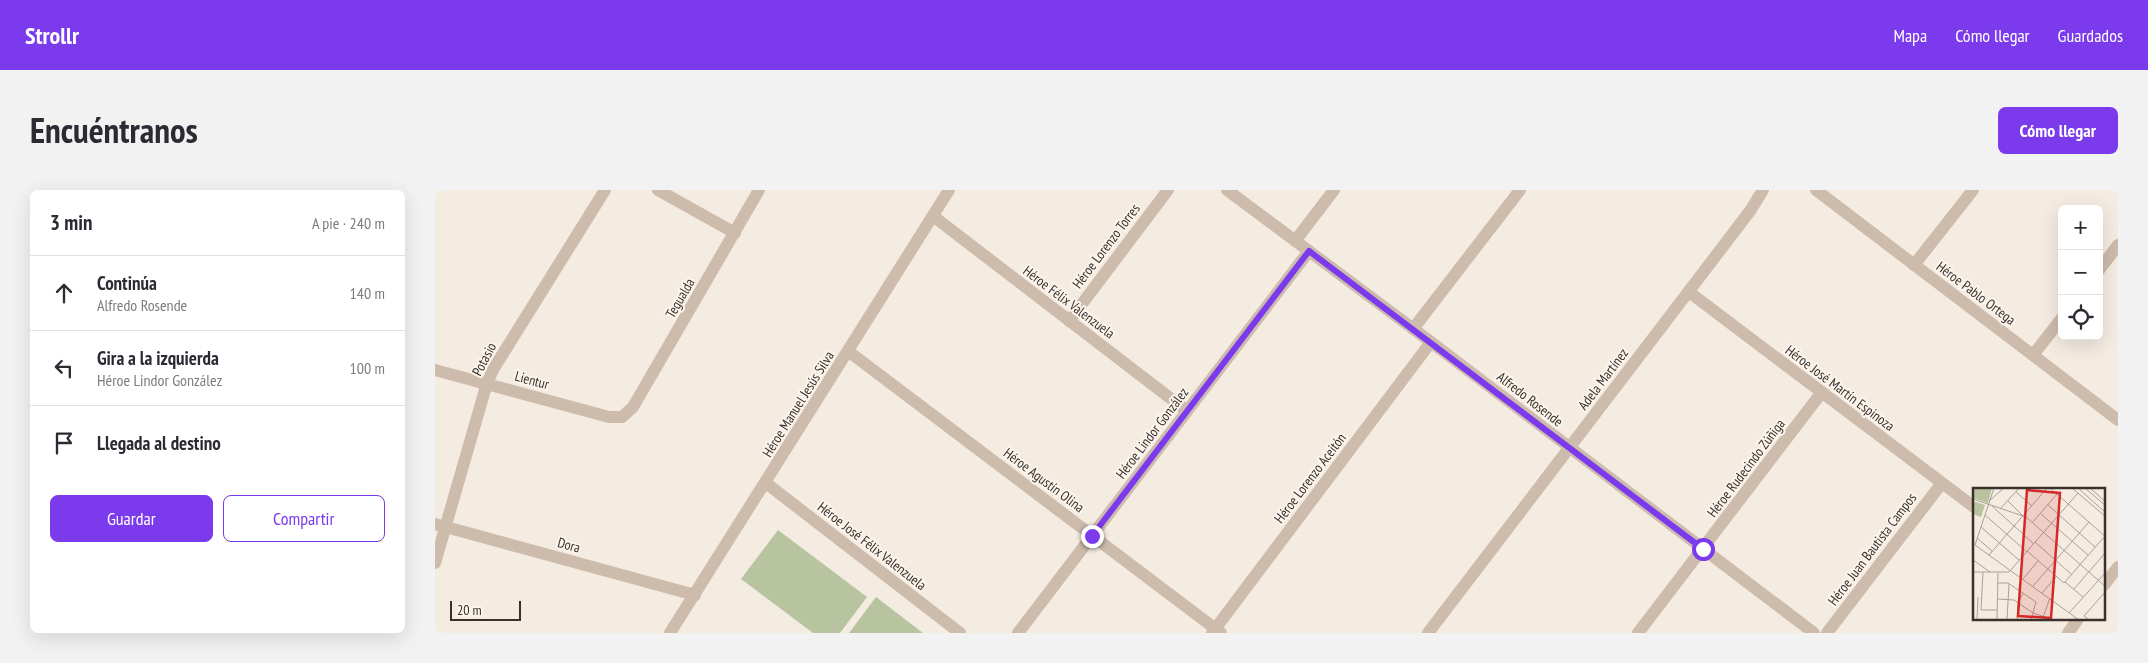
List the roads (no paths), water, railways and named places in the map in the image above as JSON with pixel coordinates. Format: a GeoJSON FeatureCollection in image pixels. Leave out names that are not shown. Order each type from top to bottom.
{"type":"FeatureCollection","features":[{"type":"Feature","properties":{"kind":"street","name":"Potasio"},"geometry":{"type":"LineString","coordinates":[[435,563],[440,526],[487,384],[499,361],[605,190]]}},
{"type":"Feature","properties":{"kind":"street"},"geometry":{"type":"LineString","coordinates":[[657,190],[735,233]]}},
{"type":"Feature","properties":{"kind":"street","name":"Tegualda"},"geometry":{"type":"LineString","coordinates":[[622,417],[633,407],[759,190]]}},
{"type":"Feature","properties":{"kind":"street","name":"Héroe Manuel Jesús Silva"},"geometry":{"type":"LineString","coordinates":[[670,633],[949,190]]}},
{"type":"Feature","properties":{"kind":"street","name":"Héroe Lorenzo Torres"},"geometry":{"type":"LineString","coordinates":[[1069,320],[1168,190]]}},
{"type":"Feature","properties":{"kind":"street","name":"Alfredo Rosende"},"geometry":{"type":"LineString","coordinates":[[1227,190],[1431,342],[1814,633]]}},
{"type":"Feature","properties":{"kind":"street"},"geometry":{"type":"LineString","coordinates":[[1295,240],[1334,190]]}},
{"type":"Feature","properties":{"kind":"street"},"geometry":{"type":"LineString","coordinates":[[1413,329],[1520,190]]}},
{"type":"Feature","properties":{"kind":"street","name":"Adela Martínez"},"geometry":{"type":"LineString","coordinates":[[1428,633],[1689,292],[1750,211],[1763,190]]}},
{"type":"Feature","properties":{"kind":"street","name":"Héroe Pablo Ortega"},"geometry":{"type":"LineString","coordinates":[[1817,190],[2118,420]]}},
{"type":"Feature","properties":{"kind":"street"},"geometry":{"type":"LineString","coordinates":[[1914,265],[1973,190]]}},
{"type":"Feature","properties":{"kind":"street","name":"Héroe Félix Valenzuela"},"geometry":{"type":"LineString","coordinates":[[933,216],[1187,411]]}},
{"type":"Feature","properties":{"kind":"street"},"geometry":{"type":"LineString","coordinates":[[2103,265],[2118,246]]}},
{"type":"Feature","properties":{"kind":"street","name":"Héroe Lindor González"},"geometry":{"type":"LineString","coordinates":[[1018,633],[1309,251]]}},
{"type":"Feature","properties":{"kind":"street","name":"Héroe José Martín Espinoza"},"geometry":{"type":"LineString","coordinates":[[1689,292],[1973,507]]}},
{"type":"Feature","properties":{"kind":"street"},"geometry":{"type":"LineString","coordinates":[[2033,355],[2058,323]]}},
{"type":"Feature","properties":{"kind":"street","name":"Héroe Lorenzo Aceitón"},"geometry":{"type":"LineString","coordinates":[[1216,632],[1431,342]]}},
{"type":"Feature","properties":{"kind":"street","name":"Héroe Agustín Olina"},"geometry":{"type":"LineString","coordinates":[[848,351],[1216,632]]}},
{"type":"Feature","properties":{"kind":"street","name":"Lientur"},"geometry":{"type":"LineString","coordinates":[[435,370],[609,417],[622,417]]}},
{"type":"Feature","properties":{"kind":"street","name":"Héroe Rudecindo Zúñiga"},"geometry":{"type":"LineString","coordinates":[[1639,633],[1822,392]]}},
{"type":"Feature","properties":{"kind":"street","name":"Héroe José Félix Valenzuela"},"geometry":{"type":"LineString","coordinates":[[766,483],[960,633]]}},
{"type":"Feature","properties":{"kind":"street","name":"Héroe Juan Bautista Campos"},"geometry":{"type":"LineString","coordinates":[[1827,633],[1942,483]]}},
{"type":"Feature","properties":{"kind":"street","name":"Dora"},"geometry":{"type":"LineString","coordinates":[[440,526],[695,594]]}},
{"type":"Feature","properties":{"kind":"street"},"geometry":{"type":"LineString","coordinates":[[2105,584],[2118,567]]}},
{"type":"Feature","properties":{"kind":"street"},"geometry":{"type":"LineString","coordinates":[[2068,633],[2077,620]]}}]}
